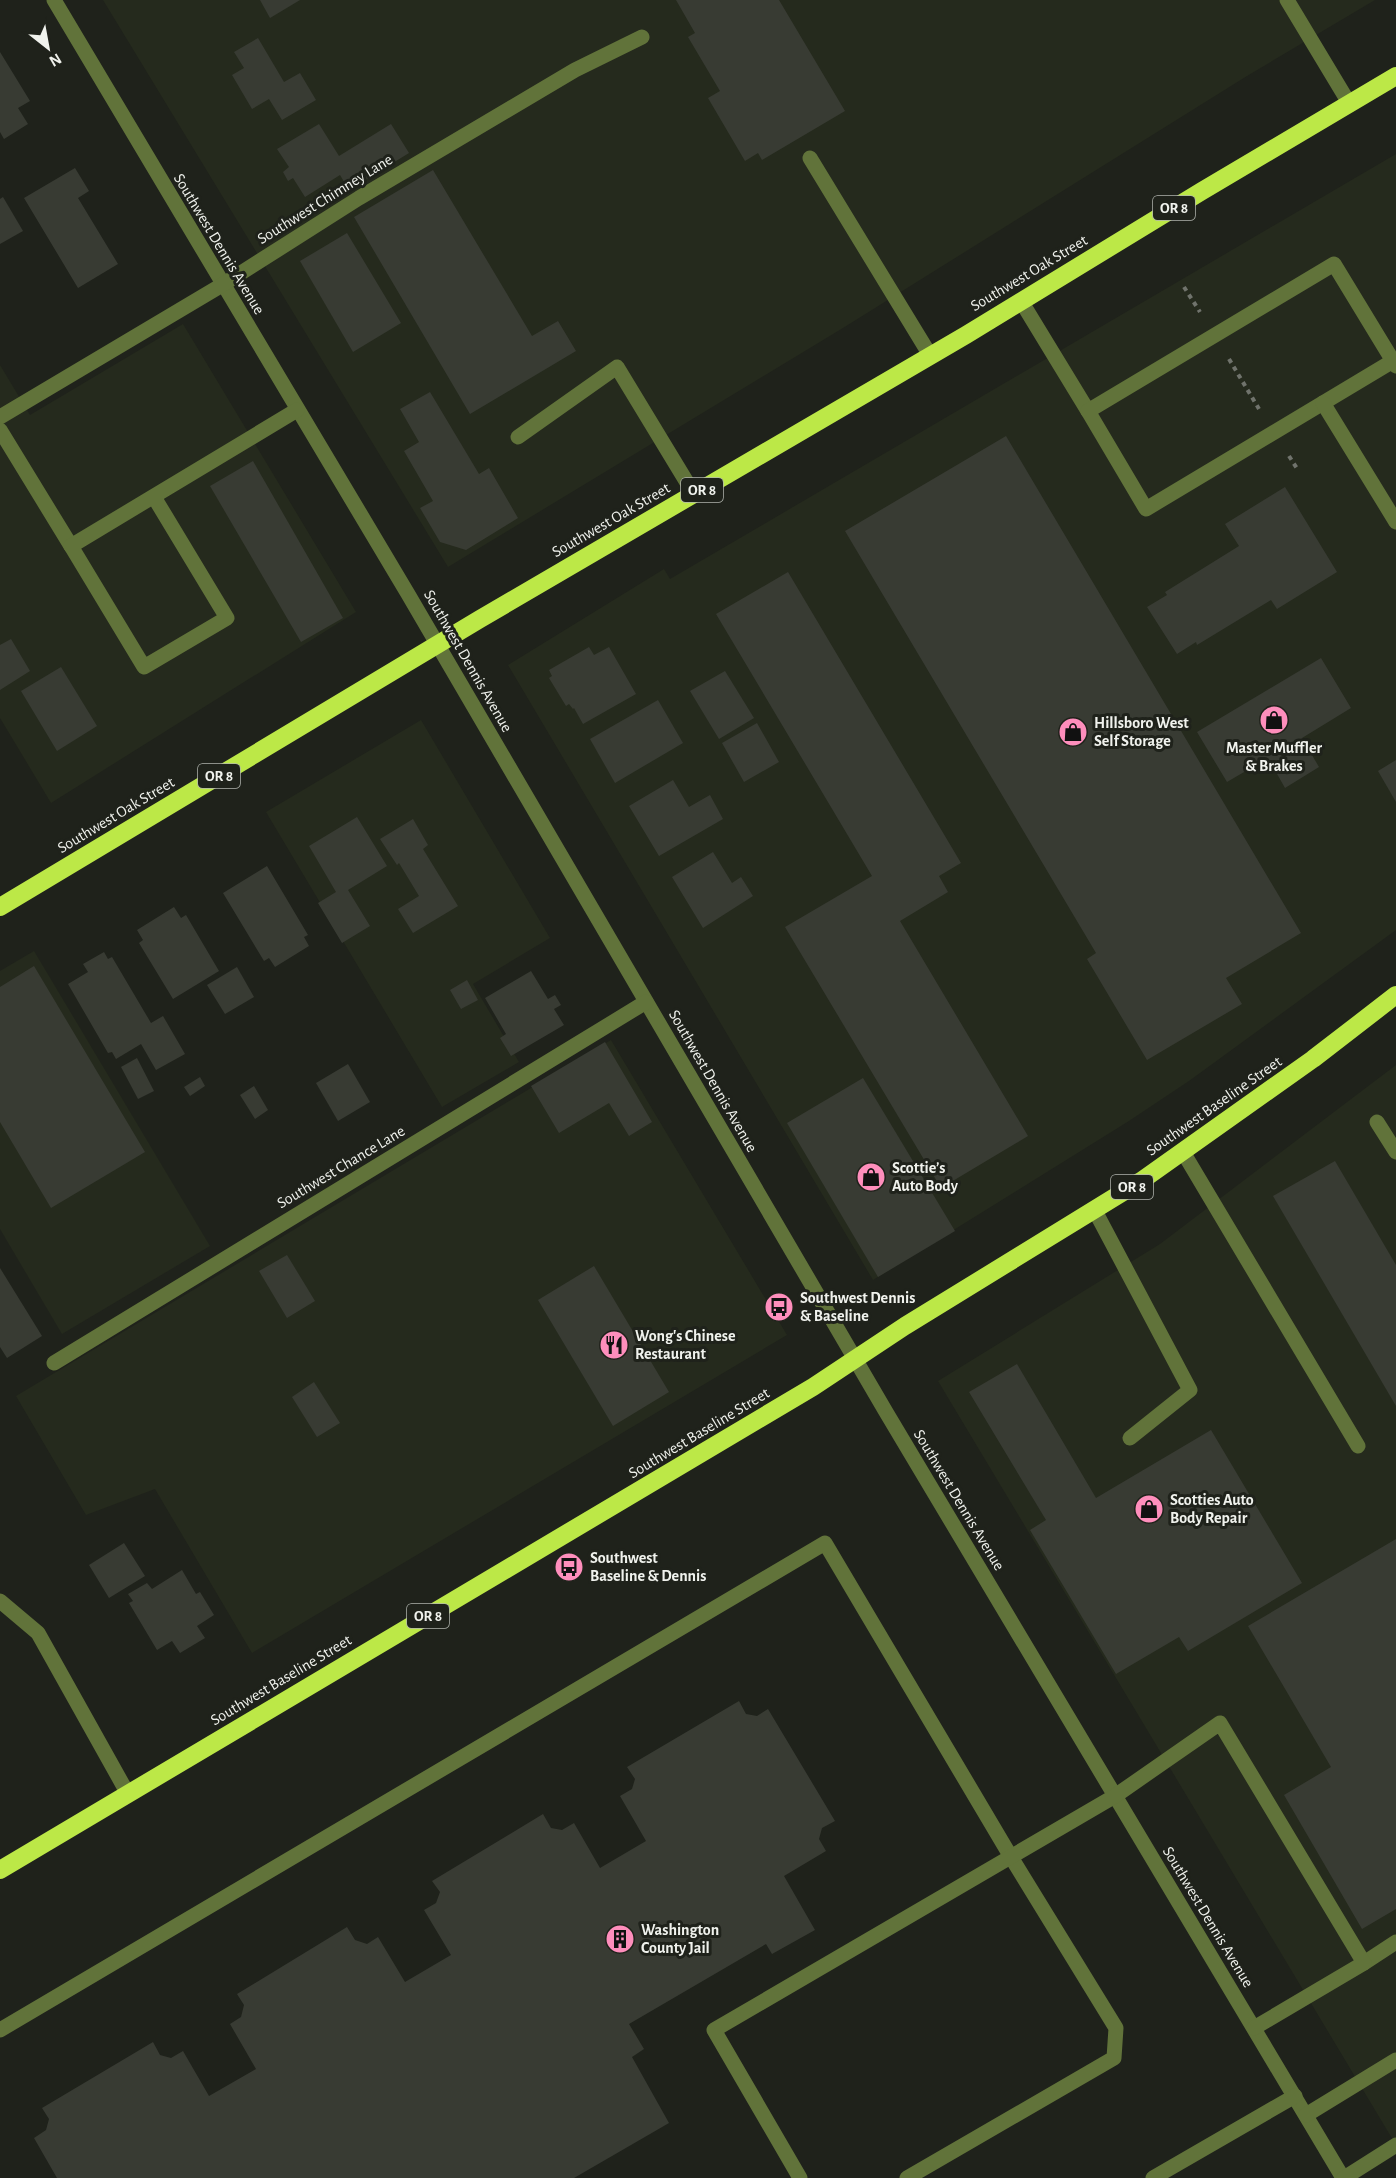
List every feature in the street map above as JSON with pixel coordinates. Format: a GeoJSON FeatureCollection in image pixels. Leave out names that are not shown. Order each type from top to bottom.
{"type":"FeatureCollection","features":[{"type":"Feature","properties":{"kind":"highway","name":"Southwest Oak Street"},"geometry":{"type":"LineString","coordinates":[[0,907],[1396,76]]}},
{"type":"Feature","properties":{"kind":"highway","name":"Southwest Baseline Street"},"geometry":{"type":"LineString","coordinates":[[0,1870],[781,1407],[905,1326],[1141,1181],[1313,1059],[1396,995]]}},
{"type":"Feature","properties":{"kind":"street","name":"Southwest Dennis Avenue"},"geometry":{"type":"LineString","coordinates":[[54,0],[438,645],[855,1360],[1344,2178]]}},
{"type":"Feature","properties":{"kind":"street"},"geometry":{"type":"LineString","coordinates":[[1287,0],[1349,103]]}},
{"type":"Feature","properties":{"kind":"street","name":"Southwest Chimney Lane"},"geometry":{"type":"LineString","coordinates":[[0,417],[222,285],[369,191],[574,70],[642,37]]}},
{"type":"Feature","properties":{"kind":"street"},"geometry":{"type":"LineString","coordinates":[[810,158],[930,355]]}},
{"type":"Feature","properties":{"kind":"street"},"geometry":{"type":"LineString","coordinates":[[1021,301],[1146,509],[1273,432],[1394,364],[1334,264],[1088,411]]}},
{"type":"Feature","properties":{"kind":"street"},"geometry":{"type":"LineString","coordinates":[[518,437],[617,367],[694,494]]}},
{"type":"Feature","properties":{"kind":"street"},"geometry":{"type":"LineString","coordinates":[[1323,403],[1396,522]]}},
{"type":"Feature","properties":{"kind":"street"},"geometry":{"type":"LineString","coordinates":[[71,546],[297,410]]}},
{"type":"Feature","properties":{"kind":"street"},"geometry":{"type":"LineString","coordinates":[[0,429],[144,667],[227,618],[154,497]]}},
{"type":"Feature","properties":{"kind":"street","name":"Southwest Chance Lane"},"geometry":{"type":"LineString","coordinates":[[54,1363],[646,1002]]}},
{"type":"Feature","properties":{"kind":"street"},"geometry":{"type":"LineString","coordinates":[[1377,1122],[1396,1152]]}},
{"type":"Feature","properties":{"kind":"street"},"geometry":{"type":"LineString","coordinates":[[1183,1152],[1358,1446]]}},
{"type":"Feature","properties":{"kind":"street"},"geometry":{"type":"LineString","coordinates":[[1094,1209],[1190,1390],[1130,1438]]}},
{"type":"Feature","properties":{"kind":"street"},"geometry":{"type":"LineString","coordinates":[[0,2030],[825,1543],[1011,1857],[1116,2028],[1114,2058],[907,2178]]}},
{"type":"Feature","properties":{"kind":"street"},"geometry":{"type":"LineString","coordinates":[[0,1601],[38,1633],[128,1794]]}},
{"type":"Feature","properties":{"kind":"street"},"geometry":{"type":"LineString","coordinates":[[800,2178],[714,2030],[1115,1796],[1220,1723],[1364,1963]]}},
{"type":"Feature","properties":{"kind":"street"},"geometry":{"type":"LineString","coordinates":[[1254,2028],[1396,1942]]}},
{"type":"Feature","properties":{"kind":"street"},"geometry":{"type":"LineString","coordinates":[[1306,2115],[1396,2060]]}},
{"type":"Feature","properties":{"kind":"street"},"geometry":{"type":"LineString","coordinates":[[1153,2178],[1295,2096]]}},
{"type":"Feature","properties":{"kind":"street"},"geometry":{"type":"LineString","coordinates":[[1344,2178],[1396,2145]]}},
{"type":"Feature","properties":{"kind":"path"},"geometry":{"type":"LineString","coordinates":[[1184,287],[1298,470]]}},
{"type":"Feature","properties":{"kind":"shaded area"},"geometry":{"type":"Polygon","coordinates":[[[103,0],[1375,0],[1247,76],[843,328],[448,567],[103,0]]]}},
{"type":"Feature","properties":{"kind":"shaded area"},"geometry":{"type":"Polygon","coordinates":[[[1396,154],[1396,930],[1189,1081],[1129,1121],[873,1280],[508,665],[664,569],[670,579],[1396,154]]]}},
{"type":"Feature","properties":{"kind":"shaded area"},"geometry":{"type":"Polygon","coordinates":[[[183,324],[356,612],[51,803],[0,718],[0,365],[30,415],[183,324]]]}},
{"type":"Feature","properties":{"kind":"shaded area"},"geometry":{"type":"Polygon","coordinates":[[[421,720],[550,938],[473,984],[519,1062],[442,1107],[266,812],[421,720]]]}},
{"type":"Feature","properties":{"kind":"shaded area"},"geometry":{"type":"Polygon","coordinates":[[[34,951],[210,1246],[62,1334],[0,1229],[0,971],[34,951]]]}},
{"type":"Feature","properties":{"kind":"shaded area"},"geometry":{"type":"Polygon","coordinates":[[[611,1040],[787,1335],[252,1653],[155,1489],[86,1515],[16,1396],[611,1040]]]}},
{"type":"Feature","properties":{"kind":"shaded area"},"geometry":{"type":"Polygon","coordinates":[[[1396,1065],[1396,2145],[938,1381],[1160,1244],[1396,1065]]]}},
{"type":"Feature","properties":{"kind":"building"},"geometry":{"type":"Polygon","coordinates":[[[260,0],[300,0],[270,18],[260,0]]]}},
{"type":"Feature","properties":{"kind":"building"},"geometry":{"type":"Polygon","coordinates":[[[676,0],[779,0],[845,111],[762,160],[758,153],[745,161],[708,98],[720,91],[688,37],[695,33],[676,0]]]}},
{"type":"Feature","properties":{"kind":"building"},"geometry":{"type":"Polygon","coordinates":[[[258,38],[284,82],[300,73],[316,100],[282,120],[269,99],[252,109],[232,75],[244,68],[234,52],[258,38]]]}},
{"type":"Feature","properties":{"kind":"building"},"geometry":{"type":"Polygon","coordinates":[[[0,52],[30,101],[18,108],[28,124],[4,139],[0,132],[0,52]]]}},
{"type":"Feature","properties":{"kind":"building"},"geometry":{"type":"Polygon","coordinates":[[[319,124],[339,156],[391,124],[409,153],[349,190],[340,175],[305,197],[293,178],[288,181],[283,172],[289,167],[277,149],[319,124]]]}},
{"type":"Feature","properties":{"kind":"building"},"geometry":{"type":"Polygon","coordinates":[[[75,168],[89,191],[78,198],[118,264],[78,288],[24,198],[75,168]]]}},
{"type":"Feature","properties":{"kind":"building"},"geometry":{"type":"Polygon","coordinates":[[[433,170],[532,336],[558,321],[576,351],[470,414],[354,217],[433,170]]]}},
{"type":"Feature","properties":{"kind":"building"},"geometry":{"type":"Polygon","coordinates":[[[3,197],[23,231],[0,244],[0,199],[3,197]]]}},
{"type":"Feature","properties":{"kind":"building"},"geometry":{"type":"Polygon","coordinates":[[[347,233],[401,323],[353,352],[300,261],[347,233]]]}},
{"type":"Feature","properties":{"kind":"building"},"geometry":{"type":"Polygon","coordinates":[[[430,392],[479,474],[489,468],[518,518],[466,550],[440,542],[420,508],[433,501],[404,451],[419,442],[400,409],[430,392]]]}},
{"type":"Feature","properties":{"kind":"building","name":"Hillsboro West Self Storage"},"geometry":{"type":"Polygon","coordinates":[[[1006,436],[1301,933],[1226,978],[1242,1004],[1147,1060],[1087,959],[1096,953],[845,531],[1006,436]]]}},
{"type":"Feature","properties":{"kind":"building"},"geometry":{"type":"Polygon","coordinates":[[[253,461],[343,618],[301,642],[210,486],[253,461]]]}},
{"type":"Feature","properties":{"kind":"building"},"geometry":{"type":"Polygon","coordinates":[[[1285,487],[1337,572],[1277,609],[1271,600],[1197,645],[1196,642],[1177,654],[1147,607],[1167,595],[1165,592],[1239,546],[1225,524],[1285,487]]]}},
{"type":"Feature","properties":{"kind":"building"},"geometry":{"type":"Polygon","coordinates":[[[788,572],[961,863],[939,876],[948,892],[900,921],[1028,1136],[941,1188],[785,927],[872,876],[716,614],[788,572]]]}},
{"type":"Feature","properties":{"kind":"building"},"geometry":{"type":"Polygon","coordinates":[[[11,639],[30,671],[0,690],[0,645],[11,639]]]}},
{"type":"Feature","properties":{"kind":"building"},"geometry":{"type":"Polygon","coordinates":[[[589,647],[594,655],[609,647],[636,694],[583,724],[574,708],[569,704],[566,706],[549,678],[552,676],[549,670],[589,647]]]}},
{"type":"Feature","properties":{"kind":"building","name":"Master Muffler & Brakes"},"geometry":{"type":"Polygon","coordinates":[[[1321,658],[1351,708],[1302,738],[1319,767],[1285,788],[1268,758],[1227,782],[1197,732],[1321,658]]]}},
{"type":"Feature","properties":{"kind":"building"},"geometry":{"type":"Polygon","coordinates":[[[61,667],[97,726],[57,751],[21,691],[61,667]]]}},
{"type":"Feature","properties":{"kind":"building"},"geometry":{"type":"Polygon","coordinates":[[[725,671],[754,718],[719,739],[690,691],[725,671]]]}},
{"type":"Feature","properties":{"kind":"building"},"geometry":{"type":"Polygon","coordinates":[[[658,700],[683,743],[615,783],[590,739],[658,700]]]}},
{"type":"Feature","properties":{"kind":"building"},"geometry":{"type":"Polygon","coordinates":[[[757,723],[779,762],[744,782],[722,743],[757,723]]]}},
{"type":"Feature","properties":{"kind":"building"},"geometry":{"type":"Polygon","coordinates":[[[1396,760],[1396,802],[1378,771],[1396,760]]]}},
{"type":"Feature","properties":{"kind":"building"},"geometry":{"type":"Polygon","coordinates":[[[673,780],[689,807],[710,795],[723,819],[659,856],[629,806],[673,780]]]}},
{"type":"Feature","properties":{"kind":"building"},"geometry":{"type":"Polygon","coordinates":[[[357,817],[387,866],[348,890],[370,926],[342,943],[318,903],[336,892],[309,846],[357,817]]]}},
{"type":"Feature","properties":{"kind":"building"},"geometry":{"type":"Polygon","coordinates":[[[413,819],[428,845],[423,849],[458,906],[413,933],[398,909],[419,896],[399,863],[397,865],[380,839],[413,819]]]}},
{"type":"Feature","properties":{"kind":"building"},"geometry":{"type":"Polygon","coordinates":[[[713,852],[732,883],[741,877],[753,896],[703,928],[672,877],[713,852]]]}},
{"type":"Feature","properties":{"kind":"building"},"geometry":{"type":"Polygon","coordinates":[[[267,866],[308,935],[304,937],[309,946],[275,967],[269,958],[264,961],[223,893],[267,866]]]}},
{"type":"Feature","properties":{"kind":"building"},"geometry":{"type":"Polygon","coordinates":[[[174,907],[181,918],[186,915],[219,971],[173,999],[139,943],[143,940],[137,930],[174,907]]]}},
{"type":"Feature","properties":{"kind":"building"},"geometry":{"type":"Polygon","coordinates":[[[104,952],[108,959],[112,957],[151,1023],[163,1016],[185,1054],[156,1070],[141,1044],[116,1059],[112,1052],[108,1053],[68,984],[88,972],[83,964],[104,952]]]}},
{"type":"Feature","properties":{"kind":"building"},"geometry":{"type":"Polygon","coordinates":[[[34,966],[145,1152],[51,1208],[0,1122],[0,987],[34,966]]]}},
{"type":"Feature","properties":{"kind":"building"},"geometry":{"type":"Polygon","coordinates":[[[237,967],[254,997],[225,1014],[207,985],[237,967]]]}},
{"type":"Feature","properties":{"kind":"building"},"geometry":{"type":"Polygon","coordinates":[[[531,971],[548,999],[555,995],[561,1005],[554,1009],[564,1025],[511,1056],[500,1038],[506,1034],[485,998],[531,971]]]}},
{"type":"Feature","properties":{"kind":"building"},"geometry":{"type":"Polygon","coordinates":[[[467,980],[478,1000],[461,1009],[450,990],[467,980]]]}},
{"type":"Feature","properties":{"kind":"building"},"geometry":{"type":"Polygon","coordinates":[[[605,1042],[652,1122],[629,1136],[609,1103],[559,1133],[531,1086],[605,1042]]]}},
{"type":"Feature","properties":{"kind":"building"},"geometry":{"type":"Polygon","coordinates":[[[137,1058],[154,1091],[138,1099],[121,1067],[137,1058]]]}},
{"type":"Feature","properties":{"kind":"building"},"geometry":{"type":"Polygon","coordinates":[[[348,1064],[370,1102],[338,1121],[316,1083],[348,1064]]]}},
{"type":"Feature","properties":{"kind":"building"},"geometry":{"type":"Polygon","coordinates":[[[200,1077],[205,1086],[190,1096],[184,1087],[200,1077]]]}},
{"type":"Feature","properties":{"kind":"building","name":"Scottie’s Auto Body"},"geometry":{"type":"Polygon","coordinates":[[[863,1078],[955,1231],[878,1277],[787,1123],[863,1078]]]}},
{"type":"Feature","properties":{"kind":"building"},"geometry":{"type":"Polygon","coordinates":[[[254,1086],[268,1110],[255,1119],[240,1095],[254,1086]]]}},
{"type":"Feature","properties":{"kind":"building"},"geometry":{"type":"Polygon","coordinates":[[[1335,1161],[1396,1265],[1396,1406],[1273,1196],[1335,1161]]]}},
{"type":"Feature","properties":{"kind":"building"},"geometry":{"type":"Polygon","coordinates":[[[287,1255],[315,1301],[287,1318],[259,1271],[287,1255]]]}},
{"type":"Feature","properties":{"kind":"building"},"geometry":{"type":"Polygon","coordinates":[[[594,1266],[669,1392],[613,1426],[538,1300],[594,1266]]]}},
{"type":"Feature","properties":{"kind":"building"},"geometry":{"type":"Polygon","coordinates":[[[0,1268],[42,1336],[7,1358],[0,1347],[0,1268]]]}},
{"type":"Feature","properties":{"kind":"building","name":"Scotties Auto Body Repair"},"geometry":{"type":"Polygon","coordinates":[[[1017,1364],[1096,1498],[1211,1430],[1302,1583],[1188,1651],[1179,1637],[1116,1674],[1030,1530],[1046,1520],[969,1392],[1017,1364]]]}},
{"type":"Feature","properties":{"kind":"building"},"geometry":{"type":"Polygon","coordinates":[[[314,1382],[340,1423],[317,1437],[292,1397],[314,1382]]]}},
{"type":"Feature","properties":{"kind":"building"},"geometry":{"type":"Polygon","coordinates":[[[1396,1539],[1396,1909],[1362,1929],[1284,1795],[1331,1767],[1248,1626],[1396,1539]]]}},
{"type":"Feature","properties":{"kind":"building"},"geometry":{"type":"Polygon","coordinates":[[[124,1543],[145,1576],[109,1598],[89,1565],[124,1543]]]}},
{"type":"Feature","properties":{"kind":"building"},"geometry":{"type":"Polygon","coordinates":[[[182,1570],[196,1594],[200,1592],[214,1615],[197,1626],[205,1638],[180,1653],[172,1641],[157,1650],[129,1603],[133,1601],[128,1594],[147,1583],[152,1589],[182,1570]]]}},
{"type":"Feature","properties":{"kind":"building","name":"Washington County Jail"},"geometry":{"type":"Polygon","coordinates":[[[739,1701],[746,1714],[757,1716],[768,1709],[835,1821],[822,1828],[819,1839],[826,1851],[784,1876],[815,1930],[772,1954],[766,1944],[629,2024],[644,2049],[632,2057],[669,2123],[574,2178],[57,2178],[34,2138],[46,2130],[49,2119],[42,2108],[153,2042],[160,2055],[171,2058],[183,2051],[209,2096],[256,2069],[230,2024],[241,2017],[244,2005],[237,1994],[347,1927],[355,1940],[367,1944],[378,1937],[405,1982],[451,1955],[424,1910],[436,1903],[440,1892],[432,1881],[543,1814],[551,1828],[562,1830],[574,1823],[600,1868],[646,1841],[620,1796],[632,1789],[635,1779],[627,1767],[739,1701]]]}},
{"type":"Feature","properties":{"kind":"place","name":"Master Muffler & Brakes"},"geometry":{"type":"Point","coordinates":[1274,720]}},
{"type":"Feature","properties":{"kind":"place","name":"Hillsboro West Self Storage"},"geometry":{"type":"Point","coordinates":[1073,732]}},
{"type":"Feature","properties":{"kind":"place","name":"Scottie’s Auto Body"},"geometry":{"type":"Point","coordinates":[871,1177]}},
{"type":"Feature","properties":{"kind":"place","name":"Southwest Dennis & Baseline"},"geometry":{"type":"Point","coordinates":[779,1307]}},
{"type":"Feature","properties":{"kind":"place","name":"Wong's Chinese Restaurant"},"geometry":{"type":"Point","coordinates":[614,1345]}},
{"type":"Feature","properties":{"kind":"place","name":"Scotties Auto Body Repair"},"geometry":{"type":"Point","coordinates":[1149,1509]}},
{"type":"Feature","properties":{"kind":"place","name":"Southwest Baseline & Dennis"},"geometry":{"type":"Point","coordinates":[569,1567]}},
{"type":"Feature","properties":{"kind":"place","name":"Washington County Jail"},"geometry":{"type":"Point","coordinates":[620,1939]}}]}
